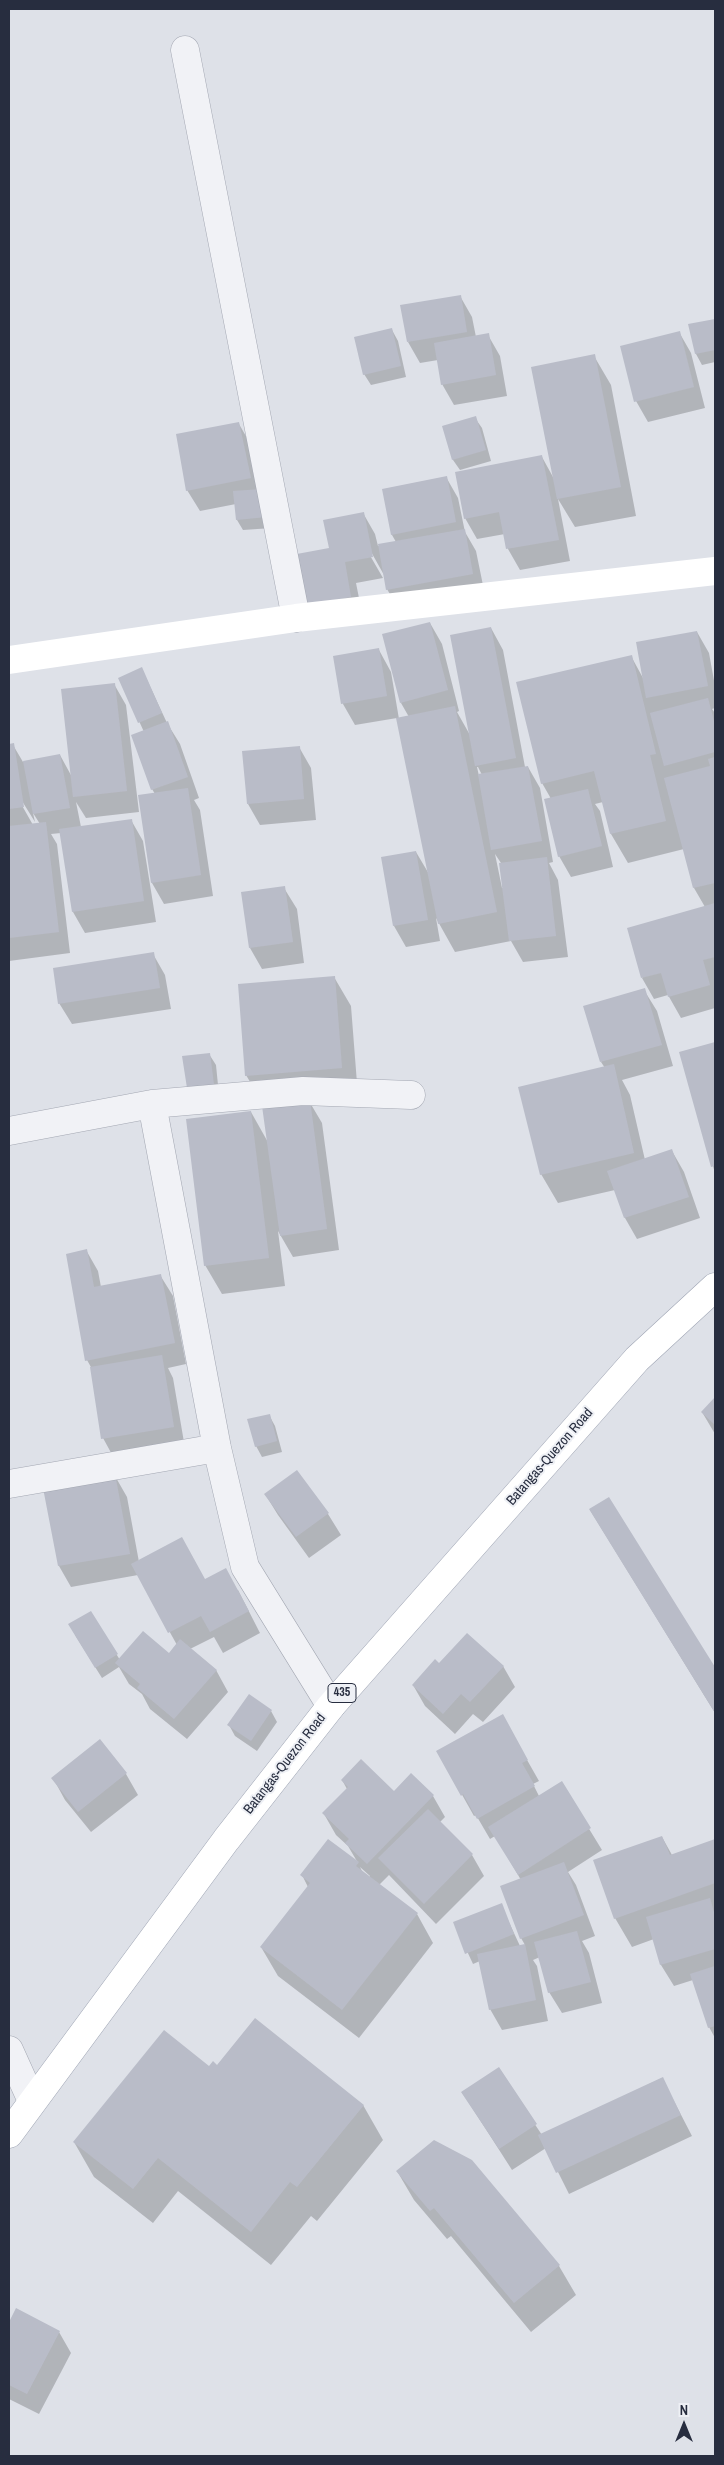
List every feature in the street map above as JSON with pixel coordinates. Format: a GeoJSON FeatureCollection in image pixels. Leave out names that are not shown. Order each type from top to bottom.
{"type":"FeatureCollection","features":[{"type":"Feature","properties":{"kind":"main road"},"geometry":{"type":"LineString","coordinates":[[9,660],[296,618],[715,571]]}},
{"type":"Feature","properties":{"kind":"main road","name":"Batangas-Quezon Road"},"geometry":{"type":"LineString","coordinates":[[9,2134],[226,1840],[331,1706],[637,1359],[715,1287]]}},
{"type":"Feature","properties":{"kind":"street"},"geometry":{"type":"LineString","coordinates":[[185,50],[296,618]]}},
{"type":"Feature","properties":{"kind":"street"},"geometry":{"type":"LineString","coordinates":[[9,1131],[152,1104],[303,1091],[411,1095]]}},
{"type":"Feature","properties":{"kind":"street"},"geometry":{"type":"LineString","coordinates":[[152,1104],[217,1448],[245,1567],[331,1706]]}},
{"type":"Feature","properties":{"kind":"street"},"geometry":{"type":"LineString","coordinates":[[9,1484],[217,1448]]}},
{"type":"Feature","properties":{"kind":"street"},"geometry":{"type":"LineString","coordinates":[[9,2050],[32,2101]]}},
{"type":"Feature","properties":{"kind":"building"},"geometry":{"type":"Polygon","coordinates":[[[461,295],[467,332],[407,342],[400,305],[461,295]]]}},
{"type":"Feature","properties":{"kind":"building"},"geometry":{"type":"Polygon","coordinates":[[[715,319],[715,350],[695,354],[688,324],[715,319]]]}},
{"type":"Feature","properties":{"kind":"building"},"geometry":{"type":"Polygon","coordinates":[[[392,328],[401,366],[363,375],[354,337],[392,328]]]}},
{"type":"Feature","properties":{"kind":"building"},"geometry":{"type":"Polygon","coordinates":[[[680,331],[694,387],[634,402],[620,346],[680,331]]]}},
{"type":"Feature","properties":{"kind":"building"},"geometry":{"type":"Polygon","coordinates":[[[489,333],[496,375],[441,385],[434,343],[489,333]]]}},
{"type":"Feature","properties":{"kind":"building"},"geometry":{"type":"Polygon","coordinates":[[[595,354],[621,487],[557,499],[531,367],[595,354]]]}},
{"type":"Feature","properties":{"kind":"building"},"geometry":{"type":"Polygon","coordinates":[[[476,416],[486,450],[452,460],[442,426],[476,416]]]}},
{"type":"Feature","properties":{"kind":"building"},"geometry":{"type":"Polygon","coordinates":[[[239,422],[251,478],[186,491],[176,434],[239,422]]]}},
{"type":"Feature","properties":{"kind":"building"},"geometry":{"type":"Polygon","coordinates":[[[542,455],[559,540],[506,549],[499,512],[464,519],[455,472],[542,455]]]}},
{"type":"Feature","properties":{"kind":"building"},"geometry":{"type":"Polygon","coordinates":[[[447,476],[456,522],[391,535],[382,489],[447,476]]]}},
{"type":"Feature","properties":{"kind":"building"},"geometry":{"type":"Polygon","coordinates":[[[263,489],[266,517],[236,520],[233,491],[263,489]]]}},
{"type":"Feature","properties":{"kind":"building"},"geometry":{"type":"Polygon","coordinates":[[[364,512],[373,557],[345,562],[351,597],[296,608],[286,556],[329,548],[323,520],[364,512]]]}},
{"type":"Feature","properties":{"kind":"building"},"geometry":{"type":"Polygon","coordinates":[[[465,529],[473,574],[386,590],[378,544],[465,529]]]}},
{"type":"Feature","properties":{"kind":"building"},"geometry":{"type":"Polygon","coordinates":[[[430,622],[448,690],[400,703],[382,634],[430,622]]]}},
{"type":"Feature","properties":{"kind":"building"},"geometry":{"type":"Polygon","coordinates":[[[491,627],[516,758],[475,766],[450,635],[491,627]]]}},
{"type":"Feature","properties":{"kind":"building"},"geometry":{"type":"Polygon","coordinates":[[[697,631],[708,686],[646,698],[636,642],[697,631]]]}},
{"type":"Feature","properties":{"kind":"building"},"geometry":{"type":"Polygon","coordinates":[[[379,648],[387,696],[341,704],[333,656],[379,648]]]}},
{"type":"Feature","properties":{"kind":"building"},"geometry":{"type":"Polygon","coordinates":[[[632,655],[656,754],[650,755],[666,821],[610,834],[594,771],[541,784],[516,682],[632,655]]]}},
{"type":"Feature","properties":{"kind":"building"},"geometry":{"type":"Polygon","coordinates":[[[142,667],[162,713],[138,723],[118,678],[142,667]]]}},
{"type":"Feature","properties":{"kind":"building"},"geometry":{"type":"Polygon","coordinates":[[[115,683],[127,791],[73,797],[61,689],[115,683]]]}},
{"type":"Feature","properties":{"kind":"building"},"geometry":{"type":"Polygon","coordinates":[[[708,698],[715,725],[715,752],[664,766],[650,713],[708,698]]]}},
{"type":"Feature","properties":{"kind":"building"},"geometry":{"type":"Polygon","coordinates":[[[455,706],[497,912],[438,924],[396,718],[455,706]]]}},
{"type":"Feature","properties":{"kind":"building"},"geometry":{"type":"Polygon","coordinates":[[[168,721],[188,777],[151,790],[131,735],[168,721]]]}},
{"type":"Feature","properties":{"kind":"building"},"geometry":{"type":"Polygon","coordinates":[[[14,743],[24,807],[9,809],[9,744],[14,743]]]}},
{"type":"Feature","properties":{"kind":"building"},"geometry":{"type":"Polygon","coordinates":[[[300,746],[304,799],[247,804],[242,751],[300,746]]]}},
{"type":"Feature","properties":{"kind":"building"},"geometry":{"type":"Polygon","coordinates":[[[60,754],[70,808],[33,814],[23,761],[60,754]]]}},
{"type":"Feature","properties":{"kind":"building"},"geometry":{"type":"Polygon","coordinates":[[[715,757],[715,883],[693,888],[664,778],[710,766],[708,759],[715,757]]]}},
{"type":"Feature","properties":{"kind":"building"},"geometry":{"type":"Polygon","coordinates":[[[528,766],[542,841],[491,850],[478,774],[528,766]]]}},
{"type":"Feature","properties":{"kind":"building"},"geometry":{"type":"Polygon","coordinates":[[[188,788],[201,875],[151,883],[138,795],[188,788]]]}},
{"type":"Feature","properties":{"kind":"building"},"geometry":{"type":"Polygon","coordinates":[[[588,789],[602,846],[558,857],[544,799],[588,789]]]}},
{"type":"Feature","properties":{"kind":"building"},"geometry":{"type":"Polygon","coordinates":[[[132,819],[144,901],[72,912],[59,829],[132,819]]]}},
{"type":"Feature","properties":{"kind":"building"},"geometry":{"type":"Polygon","coordinates":[[[46,822],[59,932],[9,938],[9,826],[46,822]]]}},
{"type":"Feature","properties":{"kind":"building"},"geometry":{"type":"Polygon","coordinates":[[[416,851],[428,920],[393,926],[381,857],[416,851]]]}},
{"type":"Feature","properties":{"kind":"building"},"geometry":{"type":"Polygon","coordinates":[[[547,857],[556,936],[509,941],[499,863],[547,857]]]}},
{"type":"Feature","properties":{"kind":"building"},"geometry":{"type":"Polygon","coordinates":[[[285,886],[293,942],[249,948],[241,892],[285,886]]]}},
{"type":"Feature","properties":{"kind":"building"},"geometry":{"type":"Polygon","coordinates":[[[715,903],[715,957],[703,960],[710,985],[668,997],[661,973],[641,978],[627,928],[715,903]]]}},
{"type":"Feature","properties":{"kind":"building"},"geometry":{"type":"Polygon","coordinates":[[[154,952],[160,988],[58,1004],[53,968],[154,952]]]}},
{"type":"Feature","properties":{"kind":"building"},"geometry":{"type":"Polygon","coordinates":[[[335,976],[342,1068],[245,1076],[238,984],[335,976]]]}},
{"type":"Feature","properties":{"kind":"building"},"geometry":{"type":"Polygon","coordinates":[[[645,988],[662,1045],[600,1062],[583,1006],[645,988]]]}},
{"type":"Feature","properties":{"kind":"building"},"geometry":{"type":"Polygon","coordinates":[[[715,1042],[715,1166],[711,1167],[679,1052],[715,1042]]]}},
{"type":"Feature","properties":{"kind":"building"},"geometry":{"type":"Polygon","coordinates":[[[210,1053],[214,1085],[187,1088],[182,1056],[210,1053]]]}},
{"type":"Feature","properties":{"kind":"building"},"geometry":{"type":"Polygon","coordinates":[[[614,1064],[634,1153],[540,1175],[518,1087],[614,1064]]]}},
{"type":"Feature","properties":{"kind":"building"},"geometry":{"type":"Polygon","coordinates":[[[310,1100],[327,1229],[280,1236],[262,1106],[310,1100]]]}},
{"type":"Feature","properties":{"kind":"building"},"geometry":{"type":"Polygon","coordinates":[[[251,1111],[269,1258],[204,1266],[186,1119],[251,1111]]]}},
{"type":"Feature","properties":{"kind":"building"},"geometry":{"type":"Polygon","coordinates":[[[672,1149],[689,1197],[624,1218],[607,1171],[672,1149]]]}},
{"type":"Feature","properties":{"kind":"building"},"geometry":{"type":"Polygon","coordinates":[[[87,1249],[94,1287],[161,1274],[175,1343],[85,1361],[66,1254],[87,1249]]]}},
{"type":"Feature","properties":{"kind":"building"},"geometry":{"type":"Polygon","coordinates":[[[162,1355],[174,1427],[101,1439],[90,1367],[162,1355]]]}},
{"type":"Feature","properties":{"kind":"building"},"geometry":{"type":"Polygon","coordinates":[[[715,1397],[715,1425],[701,1412],[715,1397]]]}},
{"type":"Feature","properties":{"kind":"building"},"geometry":{"type":"Polygon","coordinates":[[[270,1414],[277,1441],[255,1447],[247,1419],[270,1414]]]}},
{"type":"Feature","properties":{"kind":"building"},"geometry":{"type":"Polygon","coordinates":[[[297,1470],[329,1513],[296,1537],[264,1494],[297,1470]]]}},
{"type":"Feature","properties":{"kind":"building"},"geometry":{"type":"Polygon","coordinates":[[[115,1474],[130,1554],[58,1566],[43,1488],[115,1474]]]}},
{"type":"Feature","properties":{"kind":"building"},"geometry":{"type":"Polygon","coordinates":[[[609,1497],[715,1667],[715,1713],[589,1509],[609,1497]]]}},
{"type":"Feature","properties":{"kind":"building"},"geometry":{"type":"Polygon","coordinates":[[[182,1537],[205,1579],[226,1568],[249,1611],[210,1632],[201,1616],[168,1633],[131,1564],[182,1537]]]}},
{"type":"Feature","properties":{"kind":"building"},"geometry":{"type":"Polygon","coordinates":[[[91,1611],[118,1654],[95,1668],[68,1624],[91,1611]]]}},
{"type":"Feature","properties":{"kind":"building"},"geometry":{"type":"Polygon","coordinates":[[[143,1631],[169,1653],[180,1639],[217,1670],[174,1719],[137,1688],[140,1684],[115,1663],[143,1631]]]}},
{"type":"Feature","properties":{"kind":"building"},"geometry":{"type":"Polygon","coordinates":[[[467,1633],[504,1666],[470,1702],[461,1694],[443,1714],[412,1685],[435,1659],[439,1663],[467,1633]]]}},
{"type":"Feature","properties":{"kind":"building"},"geometry":{"type":"Polygon","coordinates":[[[249,1694],[272,1710],[251,1741],[227,1725],[249,1694]]]}},
{"type":"Feature","properties":{"kind":"building"},"geometry":{"type":"Polygon","coordinates":[[[503,1714],[528,1760],[522,1763],[535,1786],[477,1819],[463,1794],[461,1796],[436,1751],[503,1714]]]}},
{"type":"Feature","properties":{"kind":"building"},"geometry":{"type":"Polygon","coordinates":[[[100,1739],[127,1773],[78,1812],[51,1778],[100,1739]]]}},
{"type":"Feature","properties":{"kind":"building"},"geometry":{"type":"Polygon","coordinates":[[[361,1759],[394,1791],[411,1773],[434,1795],[367,1864],[345,1843],[349,1839],[322,1813],[348,1787],[341,1780],[361,1759]]]}},
{"type":"Feature","properties":{"kind":"building"},"geometry":{"type":"Polygon","coordinates":[[[562,1781],[591,1828],[518,1875],[488,1827],[562,1781]]]}},
{"type":"Feature","properties":{"kind":"building"},"geometry":{"type":"Polygon","coordinates":[[[428,1809],[473,1854],[424,1904],[378,1858],[428,1809]]]}},
{"type":"Feature","properties":{"kind":"building"},"geometry":{"type":"Polygon","coordinates":[[[662,1836],[670,1855],[715,1839],[715,1883],[614,1919],[593,1860],[662,1836]]]}},
{"type":"Feature","properties":{"kind":"building"},"geometry":{"type":"Polygon","coordinates":[[[328,1839],[359,1862],[356,1866],[418,1913],[342,2010],[260,1947],[310,1883],[300,1875],[328,1839]]]}},
{"type":"Feature","properties":{"kind":"building"},"geometry":{"type":"Polygon","coordinates":[[[564,1862],[584,1915],[520,1939],[500,1886],[564,1862]]]}},
{"type":"Feature","properties":{"kind":"building"},"geometry":{"type":"Polygon","coordinates":[[[710,1898],[715,1916],[715,1949],[660,1965],[646,1917],[710,1898]]]}},
{"type":"Feature","properties":{"kind":"building"},"geometry":{"type":"Polygon","coordinates":[[[502,1903],[514,1934],[465,1954],[453,1922],[502,1903]]]}},
{"type":"Feature","properties":{"kind":"building"},"geometry":{"type":"Polygon","coordinates":[[[577,1931],[591,1982],[548,1993],[534,1942],[577,1931]]]}},
{"type":"Feature","properties":{"kind":"building"},"geometry":{"type":"Polygon","coordinates":[[[525,1944],[536,2000],[489,2010],[477,1954],[525,1944]]]}},
{"type":"Feature","properties":{"kind":"building"},"geometry":{"type":"Polygon","coordinates":[[[715,1966],[715,2026],[708,2028],[690,1974],[715,1966]]]}},
{"type":"Feature","properties":{"kind":"building"},"geometry":{"type":"Polygon","coordinates":[[[255,2018],[364,2105],[297,2187],[290,2182],[251,2232],[158,2158],[133,2189],[73,2142],[164,2030],[209,2066],[213,2061],[217,2065],[255,2018]]]}},
{"type":"Feature","properties":{"kind":"building"},"geometry":{"type":"Polygon","coordinates":[[[499,2067],[537,2124],[499,2149],[461,2092],[499,2067]]]}},
{"type":"Feature","properties":{"kind":"building"},"geometry":{"type":"Polygon","coordinates":[[[663,2077],[681,2115],[556,2173],[538,2135],[663,2077]]]}},
{"type":"Feature","properties":{"kind":"building"},"geometry":{"type":"Polygon","coordinates":[[[434,2140],[472,2160],[560,2265],[514,2303],[434,2208],[430,2211],[396,2171],[434,2140]]]}},
{"type":"Feature","properties":{"kind":"building"},"geometry":{"type":"Polygon","coordinates":[[[16,2308],[60,2331],[27,2394],[9,2385],[9,2322],[16,2308]]]}}]}
